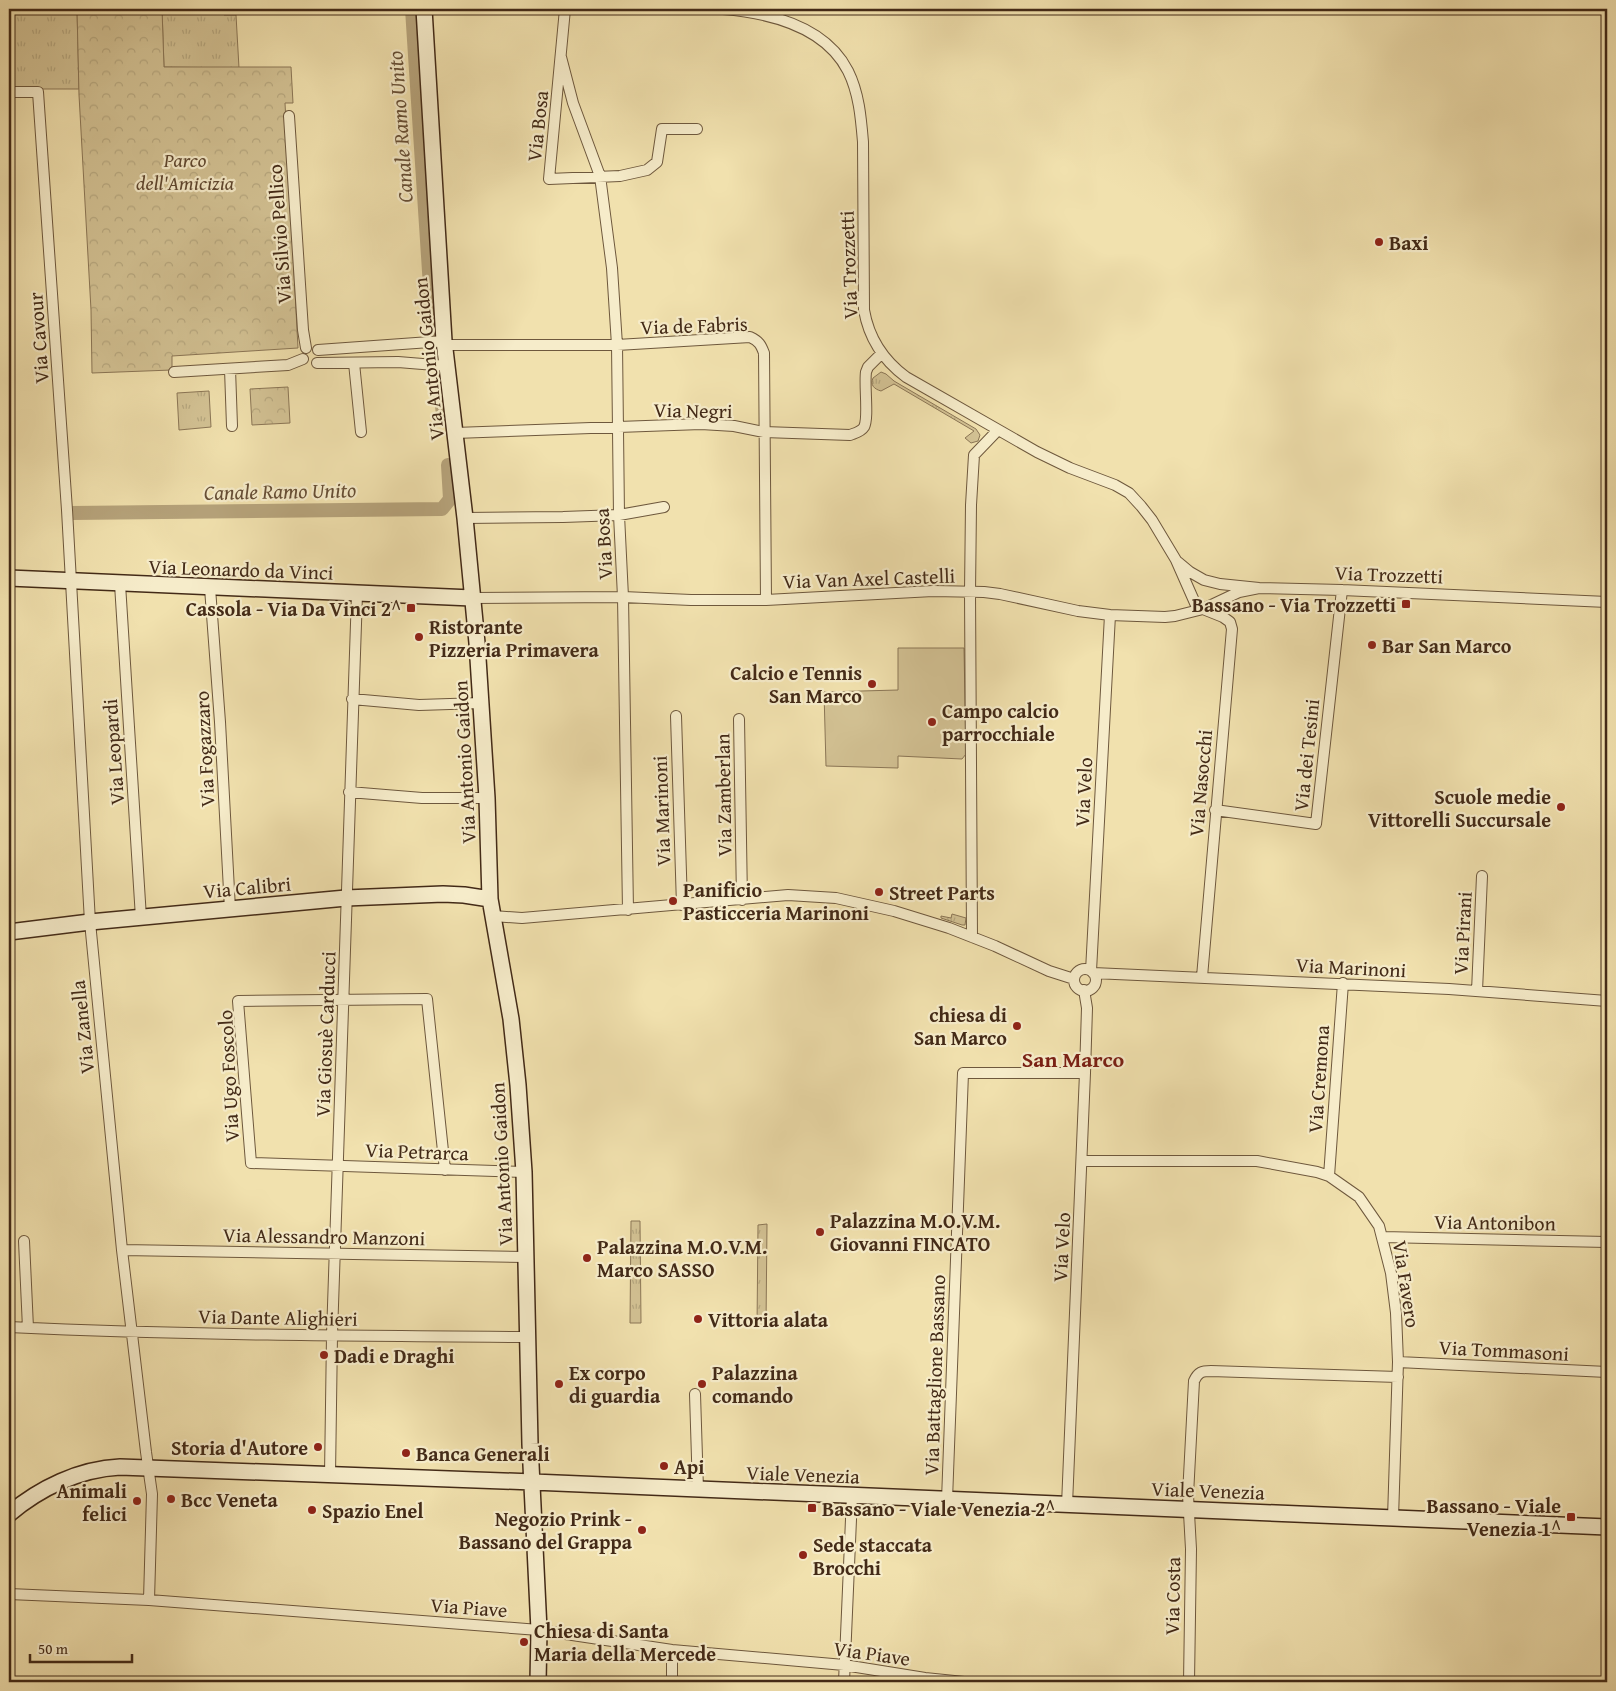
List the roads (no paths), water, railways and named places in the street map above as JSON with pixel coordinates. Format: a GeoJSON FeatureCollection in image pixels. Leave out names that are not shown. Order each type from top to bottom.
{"type":"FeatureCollection","features":[{"type":"Feature","properties":{"kind":"street","name":"Via Antonio Gaidon"},"geometry":{"type":"LineString","coordinates":[[424,9],[444,343],[465,518],[477,644],[487,798],[490,899],[511,1019],[524,1172],[527,1337],[539,1630],[538,1682]]}},
{"type":"Feature","properties":{"kind":"street","name":"Via Bosa"},"geometry":{"type":"LineString","coordinates":[[565,9],[549,178],[620,176],[647,170],[656,162],[662,129],[697,129]]}},
{"type":"Feature","properties":{"kind":"street","name":"Via Trozzetti"},"geometry":{"type":"LineString","coordinates":[[723,9],[764,15],[800,26],[819,37],[834,50],[848,71],[856,94],[863,142],[864,310],[870,333],[881,354],[896,370],[906,377],[1037,452],[1070,468],[1115,485],[1129,493],[1152,520],[1176,560],[1195,602],[1204,609]]}},
{"type":"Feature","properties":{"kind":"street","name":"Via Bosa"},"geometry":{"type":"LineString","coordinates":[[561,57],[573,103],[600,176],[612,268],[617,345],[628,910]]}},
{"type":"Feature","properties":{"kind":"street","name":"Via Cavour"},"geometry":{"type":"LineString","coordinates":[[9,92],[38,92],[71,581]]}},
{"type":"Feature","properties":{"kind":"street","name":"Via Silvio Pellico"},"geometry":{"type":"LineString","coordinates":[[289,116],[303,330],[306,348],[303,353],[303,359]]}},
{"type":"Feature","properties":{"kind":"street","name":"Via de Fabris"},"geometry":{"type":"LineString","coordinates":[[444,343],[617,345],[750,337],[760,343],[764,353],[764,432]]}},
{"type":"Feature","properties":{"kind":"street"},"geometry":{"type":"LineString","coordinates":[[306,348],[314,347],[318,350],[444,343]]}},
{"type":"Feature","properties":{"kind":"street"},"geometry":{"type":"LineString","coordinates":[[317,364],[321,356],[318,350]]}},
{"type":"Feature","properties":{"kind":"street"},"geometry":{"type":"LineString","coordinates":[[766,600],[764,432],[850,435],[861,430],[865,424],[866,372],[868,367],[881,354]]}},
{"type":"Feature","properties":{"kind":"street"},"geometry":{"type":"LineString","coordinates":[[174,372],[288,365],[303,359],[309,365],[398,362],[448,366]]}},
{"type":"Feature","properties":{"kind":"street"},"geometry":{"type":"LineString","coordinates":[[354,363],[361,432]]}},
{"type":"Feature","properties":{"kind":"street"},"geometry":{"type":"LineString","coordinates":[[230,369],[232,426]]}},
{"type":"Feature","properties":{"kind":"street","name":"Via Negri"},"geometry":{"type":"LineString","coordinates":[[455,433],[701,424],[734,426],[764,432]]}},
{"type":"Feature","properties":{"kind":"street"},"geometry":{"type":"LineString","coordinates":[[972,936],[970,592],[973,460],[976,452],[998,430]]}},
{"type":"Feature","properties":{"kind":"street"},"geometry":{"type":"LineString","coordinates":[[465,518],[619,515],[664,506]]}},
{"type":"Feature","properties":{"kind":"street","name":"Via Trozzetti"},"geometry":{"type":"LineString","coordinates":[[1176,560],[1190,572],[1204,580],[1220,584],[1259,588],[1607,602]]}},
{"type":"Feature","properties":{"kind":"street","name":"Via Leonardo da Vinci"},"geometry":{"type":"LineString","coordinates":[[9,578],[472,598]]}},
{"type":"Feature","properties":{"kind":"street","name":"Via Zanella"},"geometry":{"type":"LineString","coordinates":[[71,581],[90,922],[122,1250],[148,1468]]}},
{"type":"Feature","properties":{"kind":"street","name":"Via Leopardi"},"geometry":{"type":"LineString","coordinates":[[120,584],[141,918]]}},
{"type":"Feature","properties":{"kind":"street","name":"Via Fogazzaro"},"geometry":{"type":"LineString","coordinates":[[210,588],[220,722],[230,909]]}},
{"type":"Feature","properties":{"kind":"street","name":"Via Van Axel Castelli"},"geometry":{"type":"LineString","coordinates":[[472,598],[623,597],[691,600],[766,600],[970,592],[1000,594],[1062,608],[1110,615],[1165,617],[1204,609],[1239,592],[1259,588]]}},
{"type":"Feature","properties":{"kind":"street","name":"Via dei Tesini"},"geometry":{"type":"LineString","coordinates":[[1215,810],[1316,824],[1342,590]]}},
{"type":"Feature","properties":{"kind":"street","name":"Via Giosuè Carducci"},"geometry":{"type":"LineString","coordinates":[[330,1475],[332,1335],[357,594]]}},
{"type":"Feature","properties":{"kind":"street","name":"Via Nasocchi"},"geometry":{"type":"LineString","coordinates":[[1202,977],[1232,629],[1230,622],[1226,619],[1204,609]]}},
{"type":"Feature","properties":{"kind":"street","name":"Via Velo"},"geometry":{"type":"LineString","coordinates":[[1067,1505],[1085,1073],[1087,1008],[1084,990],[1094,986],[1096,980],[1092,972],[1110,615]]}},
{"type":"Feature","properties":{"kind":"street"},"geometry":{"type":"LineString","coordinates":[[352,699],[419,705],[481,703]]}},
{"type":"Feature","properties":{"kind":"street","name":"Via Marinoni"},"geometry":{"type":"LineString","coordinates":[[676,716],[682,905]]}},
{"type":"Feature","properties":{"kind":"street","name":"Via Zamberlan"},"geometry":{"type":"LineString","coordinates":[[739,720],[742,900]]}},
{"type":"Feature","properties":{"kind":"street"},"geometry":{"type":"LineString","coordinates":[[349,792],[422,798],[487,798]]}},
{"type":"Feature","properties":{"kind":"street","name":"Via Pirani"},"geometry":{"type":"LineString","coordinates":[[1477,991],[1482,876]]}},
{"type":"Feature","properties":{"kind":"street","name":"Via Calibri"},"geometry":{"type":"LineString","coordinates":[[9,932],[90,922],[346,898],[444,894],[490,899]]}},
{"type":"Feature","properties":{"kind":"street"},"geometry":{"type":"LineString","coordinates":[[493,916],[522,918],[788,896],[836,898],[885,908],[924,919],[972,936],[1049,971],[1074,979]]}},
{"type":"Feature","properties":{"kind":"street"},"geometry":{"type":"LineString","coordinates":[[1074,979],[1079,971],[1085,969],[1092,972]]}},
{"type":"Feature","properties":{"kind":"street","name":"Via Marinoni"},"geometry":{"type":"LineString","coordinates":[[1092,972],[1343,983],[1607,1001]]}},
{"type":"Feature","properties":{"kind":"street"},"geometry":{"type":"LineString","coordinates":[[1074,979],[1077,987],[1084,990]]}},
{"type":"Feature","properties":{"kind":"street","name":"Via Cremona"},"geometry":{"type":"LineString","coordinates":[[1329,1176],[1343,983]]}},
{"type":"Feature","properties":{"kind":"street"},"geometry":{"type":"LineString","coordinates":[[343,1000],[428,999],[445,1170]]}},
{"type":"Feature","properties":{"kind":"street","name":"Via Ugo Foscolo"},"geometry":{"type":"LineString","coordinates":[[339,1166],[251,1163],[238,1001],[343,1000]]}},
{"type":"Feature","properties":{"kind":"street","name":"Via Battaglione Bassano"},"geometry":{"type":"LineString","coordinates":[[946,1500],[963,1073],[1085,1073]]}},
{"type":"Feature","properties":{"kind":"street","name":"Via Favero"},"geometry":{"type":"LineString","coordinates":[[1082,1161],[1257,1161],[1296,1167],[1329,1176],[1359,1197],[1379,1226],[1391,1273],[1395,1305],[1398,1377],[1393,1518]]}},
{"type":"Feature","properties":{"kind":"street","name":"Via Petrarca"},"geometry":{"type":"LineString","coordinates":[[339,1166],[524,1172]]}},
{"type":"Feature","properties":{"kind":"street","name":"Via Antonibon"},"geometry":{"type":"LineString","coordinates":[[1382,1237],[1607,1242]]}},
{"type":"Feature","properties":{"kind":"street"},"geometry":{"type":"LineString","coordinates":[[24,1241],[28,1328]]}},
{"type":"Feature","properties":{"kind":"street","name":"Via Alessandro Manzoni"},"geometry":{"type":"LineString","coordinates":[[122,1250],[525,1256]]}},
{"type":"Feature","properties":{"kind":"street","name":"Via Dante Alighieri"},"geometry":{"type":"LineString","coordinates":[[9,1327],[132,1332],[527,1337]]}},
{"type":"Feature","properties":{"kind":"street","name":"Via Tommasoni"},"geometry":{"type":"LineString","coordinates":[[1398,1362],[1607,1372]]}},
{"type":"Feature","properties":{"kind":"street","name":"Via Costa"},"geometry":{"type":"LineString","coordinates":[[1189,1682],[1191,1549],[1188,1495],[1194,1381],[1196,1375],[1202,1371],[1211,1370],[1398,1377]]}},
{"type":"Feature","properties":{"kind":"street"},"geometry":{"type":"LineString","coordinates":[[695,1394],[698,1490]]}},
{"type":"Feature","properties":{"kind":"street","name":"Viale Venezia"},"geometry":{"type":"LineString","coordinates":[[9,1514],[39,1492],[70,1478],[106,1468],[148,1468],[532,1482],[1607,1527]]}},
{"type":"Feature","properties":{"kind":"street"},"geometry":{"type":"LineString","coordinates":[[148,1468],[152,1494],[149,1600]]}},
{"type":"Feature","properties":{"kind":"street"},"geometry":{"type":"LineString","coordinates":[[844,1682],[852,1496]]}},
{"type":"Feature","properties":{"kind":"street","name":"Via Piave"},"geometry":{"type":"LineString","coordinates":[[9,1594],[149,1600],[539,1630],[672,1650],[844,1665],[964,1682]]}},
{"type":"Feature","properties":{"kind":"street"},"geometry":{"type":"LineString","coordinates":[[672,1650],[672,1682]]}},
{"type":"Feature","properties":{"kind":"street"},"geometry":{"type":"LineString","coordinates":[[1100,1682],[1120,1682]]}},
{"type":"Feature","properties":{"kind":"waterway","name":"Canale Ramo Unito"},"geometry":{"type":"LineString","coordinates":[[412,9],[433,333]]}},
{"type":"Feature","properties":{"kind":"waterway","name":"Canale Ramo Unito"},"geometry":{"type":"LineString","coordinates":[[439,381],[443,415]]}},
{"type":"Feature","properties":{"kind":"waterway","name":"Canale Ramo Unito"},"geometry":{"type":"LineString","coordinates":[[71,513],[442,509],[450,499],[448,465]]}},
{"type":"Feature","properties":{"kind":"place","name":"Baxi"},"geometry":{"type":"Point","coordinates":[1379,242]}},
{"type":"Feature","properties":{"kind":"place","name":"Bassano - Via Trozzetti"},"geometry":{"type":"Point","coordinates":[1406,604]}},
{"type":"Feature","properties":{"kind":"place","name":"Cassola - Via Da Vinci 2^"},"geometry":{"type":"Point","coordinates":[411,608]}},
{"type":"Feature","properties":{"kind":"place","name":"Ristorante Pizzeria Primavera"},"geometry":{"type":"Point","coordinates":[419,637]}},
{"type":"Feature","properties":{"kind":"place","name":"Bar San Marco"},"geometry":{"type":"Point","coordinates":[1372,645]}},
{"type":"Feature","properties":{"kind":"place","name":"Calcio e Tennis San Marco"},"geometry":{"type":"Point","coordinates":[872,684]}},
{"type":"Feature","properties":{"kind":"place","name":"Campo calcio parrocchiale"},"geometry":{"type":"Point","coordinates":[932,722]}},
{"type":"Feature","properties":{"kind":"place","name":"Scuole medie Vittorelli Succursale"},"geometry":{"type":"Point","coordinates":[1561,807]}},
{"type":"Feature","properties":{"kind":"place","name":"Street Parts"},"geometry":{"type":"Point","coordinates":[879,892]}},
{"type":"Feature","properties":{"kind":"place","name":"Panificio Pasticceria Marinoni"},"geometry":{"type":"Point","coordinates":[673,901]}},
{"type":"Feature","properties":{"kind":"place","name":"chiesa di San Marco"},"geometry":{"type":"Point","coordinates":[1017,1026]}},
{"type":"Feature","properties":{"kind":"place","name":"Palazzina M.O.V.M. Giovanni FINCATO"},"geometry":{"type":"Point","coordinates":[820,1232]}},
{"type":"Feature","properties":{"kind":"place","name":"Palazzina M.O.V.M. Marco SASSO"},"geometry":{"type":"Point","coordinates":[587,1258]}},
{"type":"Feature","properties":{"kind":"place","name":"Vittoria alata"},"geometry":{"type":"Point","coordinates":[698,1319]}},
{"type":"Feature","properties":{"kind":"place","name":"Dadi e Draghi"},"geometry":{"type":"Point","coordinates":[324,1355]}},
{"type":"Feature","properties":{"kind":"place","name":"Ex corpo di guardia"},"geometry":{"type":"Point","coordinates":[559,1384]}},
{"type":"Feature","properties":{"kind":"place","name":"Palazzina comando"},"geometry":{"type":"Point","coordinates":[702,1384]}},
{"type":"Feature","properties":{"kind":"place","name":"Storia d'Autore"},"geometry":{"type":"Point","coordinates":[318,1447]}},
{"type":"Feature","properties":{"kind":"place","name":"Banca Generali"},"geometry":{"type":"Point","coordinates":[406,1453]}},
{"type":"Feature","properties":{"kind":"place","name":"Api"},"geometry":{"type":"Point","coordinates":[664,1466]}},
{"type":"Feature","properties":{"kind":"place","name":"Bcc Veneta"},"geometry":{"type":"Point","coordinates":[171,1499]}},
{"type":"Feature","properties":{"kind":"place","name":"Animali felici"},"geometry":{"type":"Point","coordinates":[137,1501]}},
{"type":"Feature","properties":{"kind":"place","name":"Bassano - Viale Venezia 2^"},"geometry":{"type":"Point","coordinates":[812,1508]}},
{"type":"Feature","properties":{"kind":"place","name":"Spazio Enel"},"geometry":{"type":"Point","coordinates":[312,1510]}},
{"type":"Feature","properties":{"kind":"place","name":"Bassano - Viale Venezia 1^"},"geometry":{"type":"Point","coordinates":[1571,1517]}},
{"type":"Feature","properties":{"kind":"place","name":"Negozio Prink - Bassano del Grappa"},"geometry":{"type":"Point","coordinates":[642,1530]}},
{"type":"Feature","properties":{"kind":"place","name":"Sede staccata Brocchi"},"geometry":{"type":"Point","coordinates":[803,1555]}},
{"type":"Feature","properties":{"kind":"place","name":"Chiesa di Santa Maria della Mercede"},"geometry":{"type":"Point","coordinates":[524,1642]}},
{"type":"Feature","properties":{"kind":"district","name":"San Marco"},"geometry":{"type":"Point","coordinates":[1073,1059]}},
{"type":"Feature","properties":{"kind":"park label","name":"Parco dell'Amicizia"},"geometry":{"type":"Point","coordinates":[185,170]}}]}
